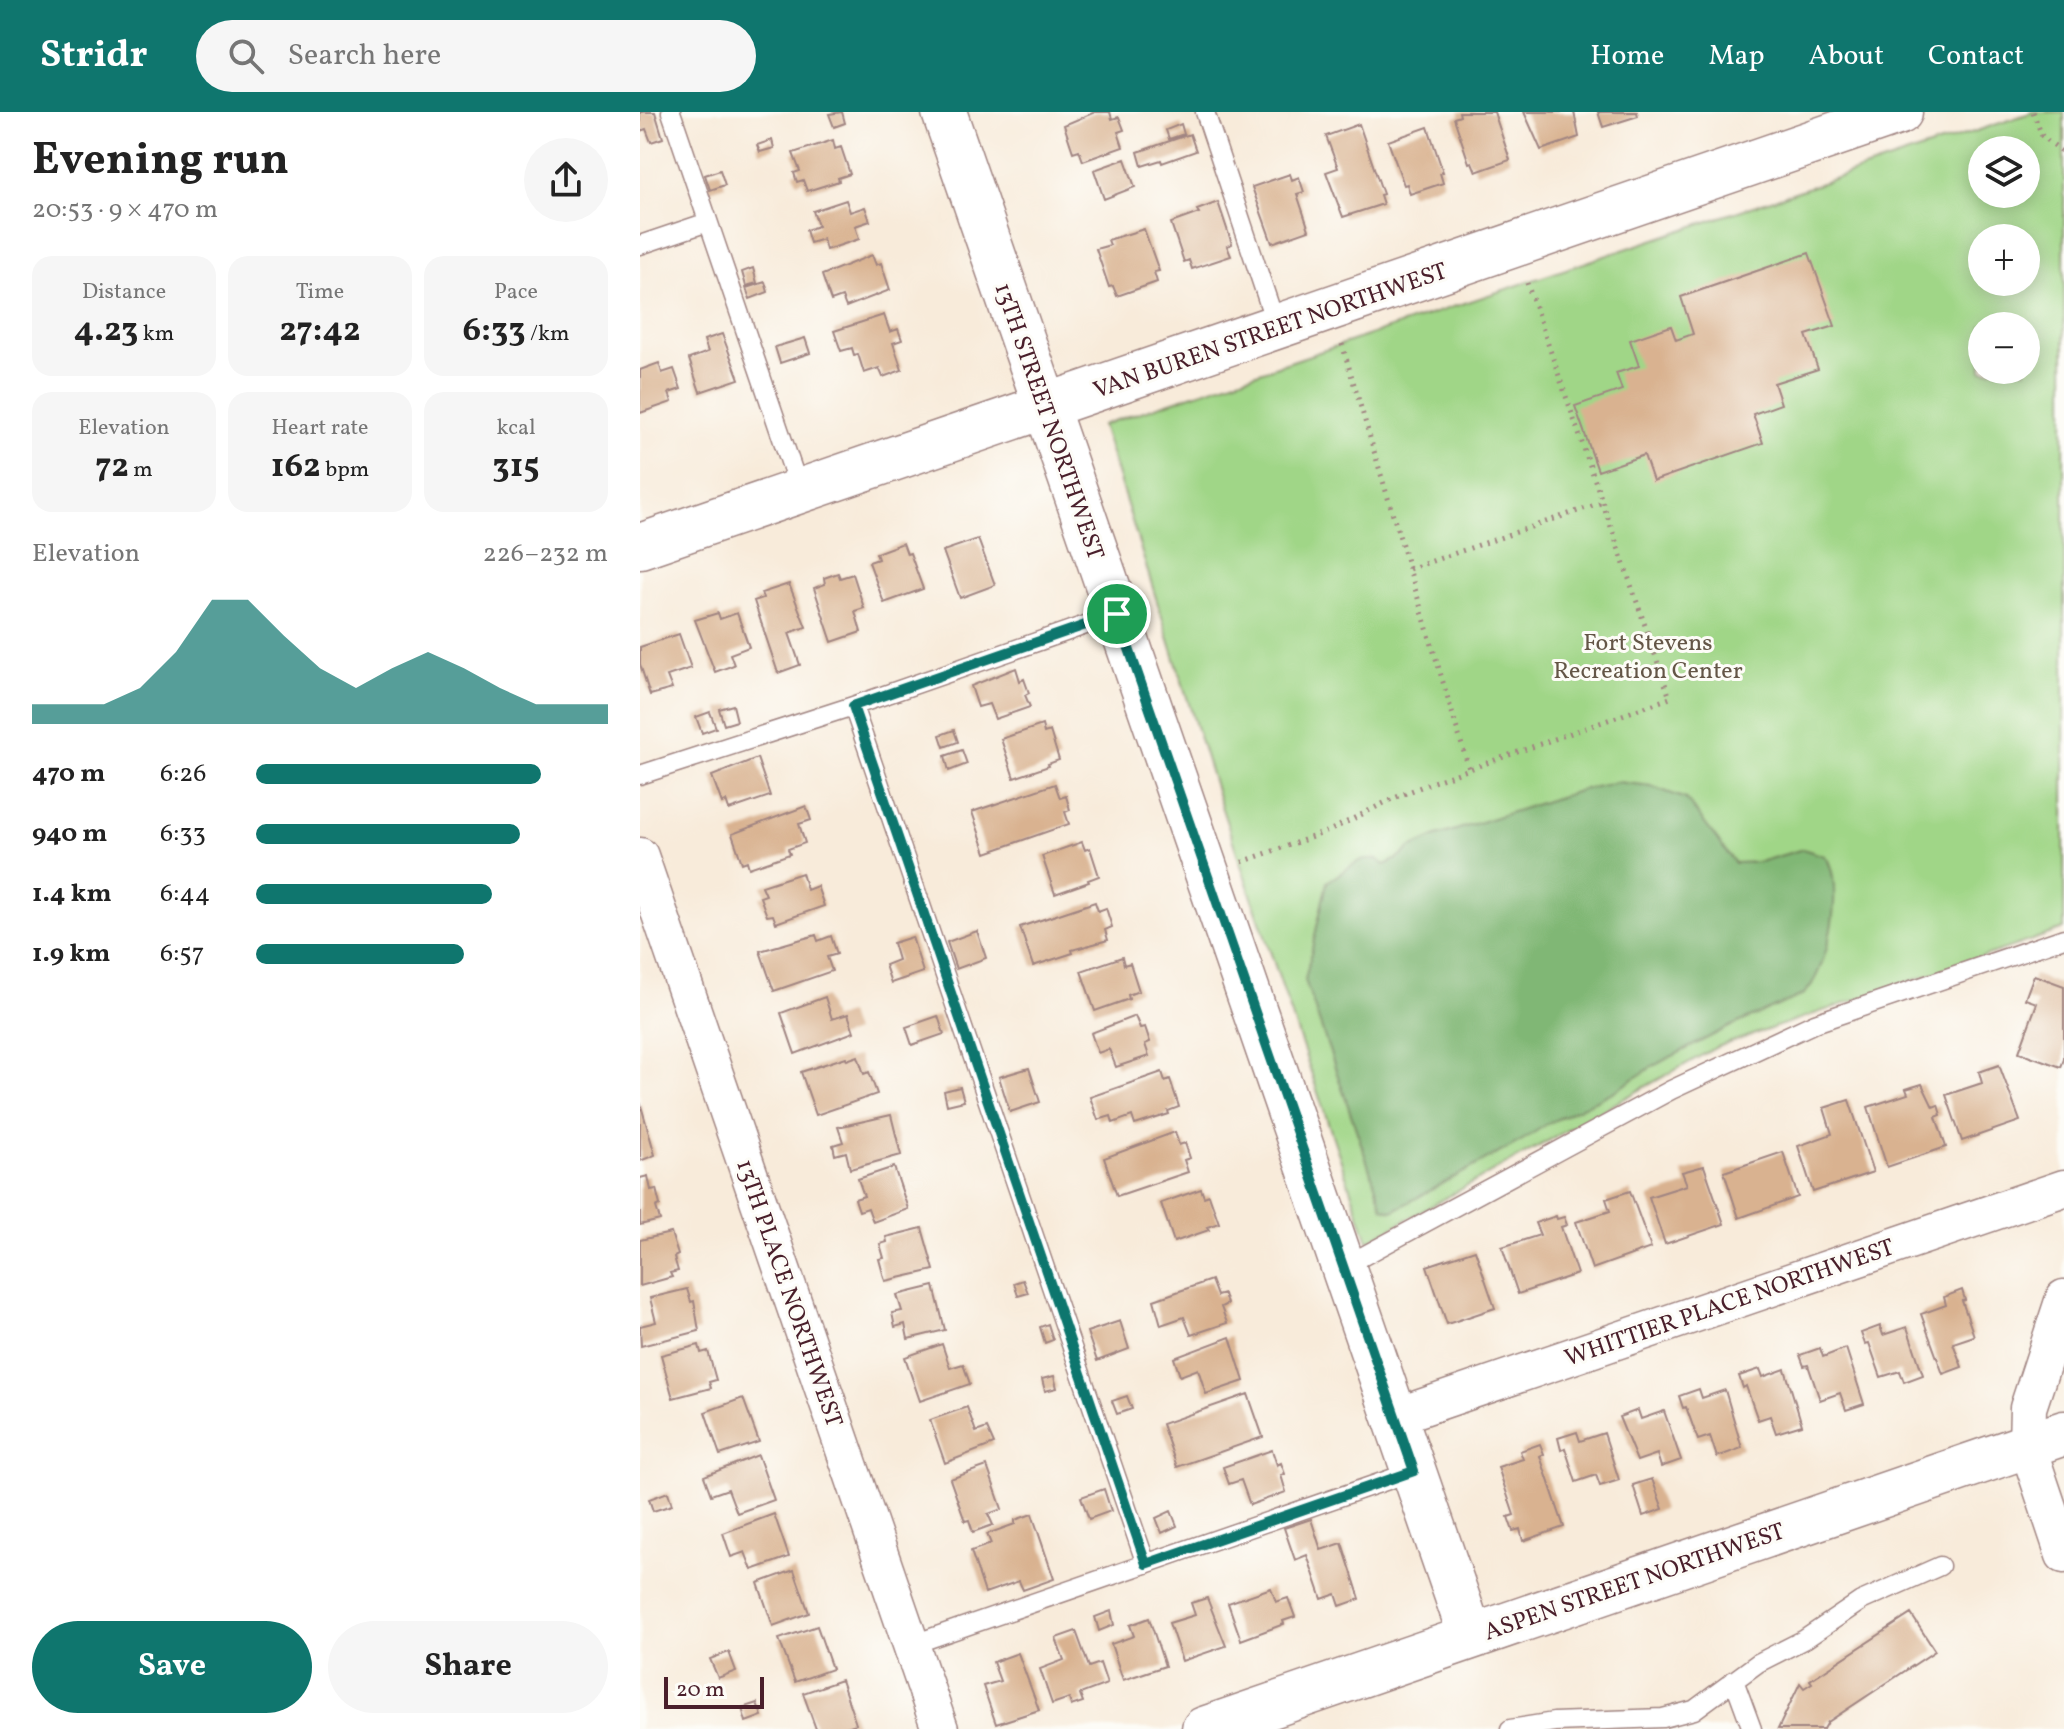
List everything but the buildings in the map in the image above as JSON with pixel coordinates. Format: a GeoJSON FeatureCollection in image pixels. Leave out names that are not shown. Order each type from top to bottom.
{"type":"FeatureCollection","features":[{"type":"Feature","properties":{"kind":"street","name":"13TH STREET NORTHWEST"},"geometry":{"type":"LineString","coordinates":[[944,112],[1471,1637]]}},
{"type":"Feature","properties":{"kind":"street","name":"VAN BUREN STREET NORTHWEST"},"geometry":{"type":"LineString","coordinates":[[640,546],[1900,112]]}},
{"type":"Feature","properties":{"kind":"street","name":"13TH PLACE NORTHWEST"},"geometry":{"type":"LineString","coordinates":[[640,856],[940,1729]]}},
{"type":"Feature","properties":{"kind":"street","name":"WHITTIER PLACE NORTHWEST"},"geometry":{"type":"LineString","coordinates":[[1394,1417],[2064,1188]]}},
{"type":"Feature","properties":{"kind":"street"},"geometry":{"type":"LineString","coordinates":[[2064,1298],[2028,1408],[2046,1439],[2064,1555]]}},
{"type":"Feature","properties":{"kind":"street","name":"ASPEN STREET NORTHWEST"},"geometry":{"type":"LineString","coordinates":[[1204,1729],[2046,1439]]}},
{"type":"Feature","properties":{"kind":"lane"},"geometry":{"type":"LineString","coordinates":[[671,112],[800,491]]}},
{"type":"Feature","properties":{"kind":"lane"},"geometry":{"type":"LineString","coordinates":[[1205,112],[1277,328]]}},
{"type":"Feature","properties":{"kind":"lane"},"geometry":{"type":"LineString","coordinates":[[640,245],[708,222]]}},
{"type":"Feature","properties":{"kind":"lane"},"geometry":{"type":"LineString","coordinates":[[640,775],[853,706],[1117,614]]}},
{"type":"Feature","properties":{"kind":"lane"},"geometry":{"type":"LineString","coordinates":[[853,706],[1146,1564]]}},
{"type":"Feature","properties":{"kind":"lane"},"geometry":{"type":"LineString","coordinates":[[1343,1267],[1671,1090],[1815,1023],[2064,938]]}},
{"type":"Feature","properties":{"kind":"lane"},"geometry":{"type":"LineString","coordinates":[[911,1645],[1414,1471]]}},
{"type":"Feature","properties":{"kind":"lane"},"geometry":{"type":"LineString","coordinates":[[1510,1729],[1554,1722],[1663,1718],[1694,1710],[1758,1663],[1805,1639],[1861,1601],[1940,1566]]}},
{"type":"Feature","properties":{"kind":"lane"},"geometry":{"type":"LineString","coordinates":[[1734,1680],[1752,1729]]}},
{"type":"Feature","properties":{"kind":"path"},"geometry":{"type":"LineString","coordinates":[[2033,112],[2042,136],[2064,153]]}},
{"type":"Feature","properties":{"kind":"path"},"geometry":{"type":"LineString","coordinates":[[1207,873],[1311,838],[1394,798],[1469,769],[1670,698],[1527,283]]}},
{"type":"Feature","properties":{"kind":"path"},"geometry":{"type":"LineString","coordinates":[[1342,344],[1469,769]]}},
{"type":"Feature","properties":{"kind":"path"},"geometry":{"type":"LineString","coordinates":[[1409,569],[1601,503]]}},
{"type":"Feature","properties":{"kind":"green space","name":"Fort Stevens Recreation Center"},"geometry":{"type":"Polygon","coordinates":[[[2033,112],[2064,112],[2064,929],[1717,1047],[1368,1241],[1219,800],[1102,425],[2033,112]]]}},
{"type":"Feature","properties":{"kind":"green space"},"geometry":{"type":"Polygon","coordinates":[[[1618,782],[1651,786],[1686,799],[1735,863],[1759,862],[1803,849],[1825,856],[1831,869],[1834,906],[1826,949],[1812,984],[1803,995],[1729,1027],[1655,1065],[1615,1091],[1547,1124],[1393,1211],[1383,1208],[1305,980],[1327,882],[1359,861],[1377,859],[1385,865],[1410,848],[1437,836],[1581,790],[1618,782]]]}},
{"type":"Feature","properties":{"kind":"route"},"geometry":{"type":"LineString","coordinates":[[1117,614],[1414,1471],[1146,1564],[853,706],[1117,614]]}}]}
